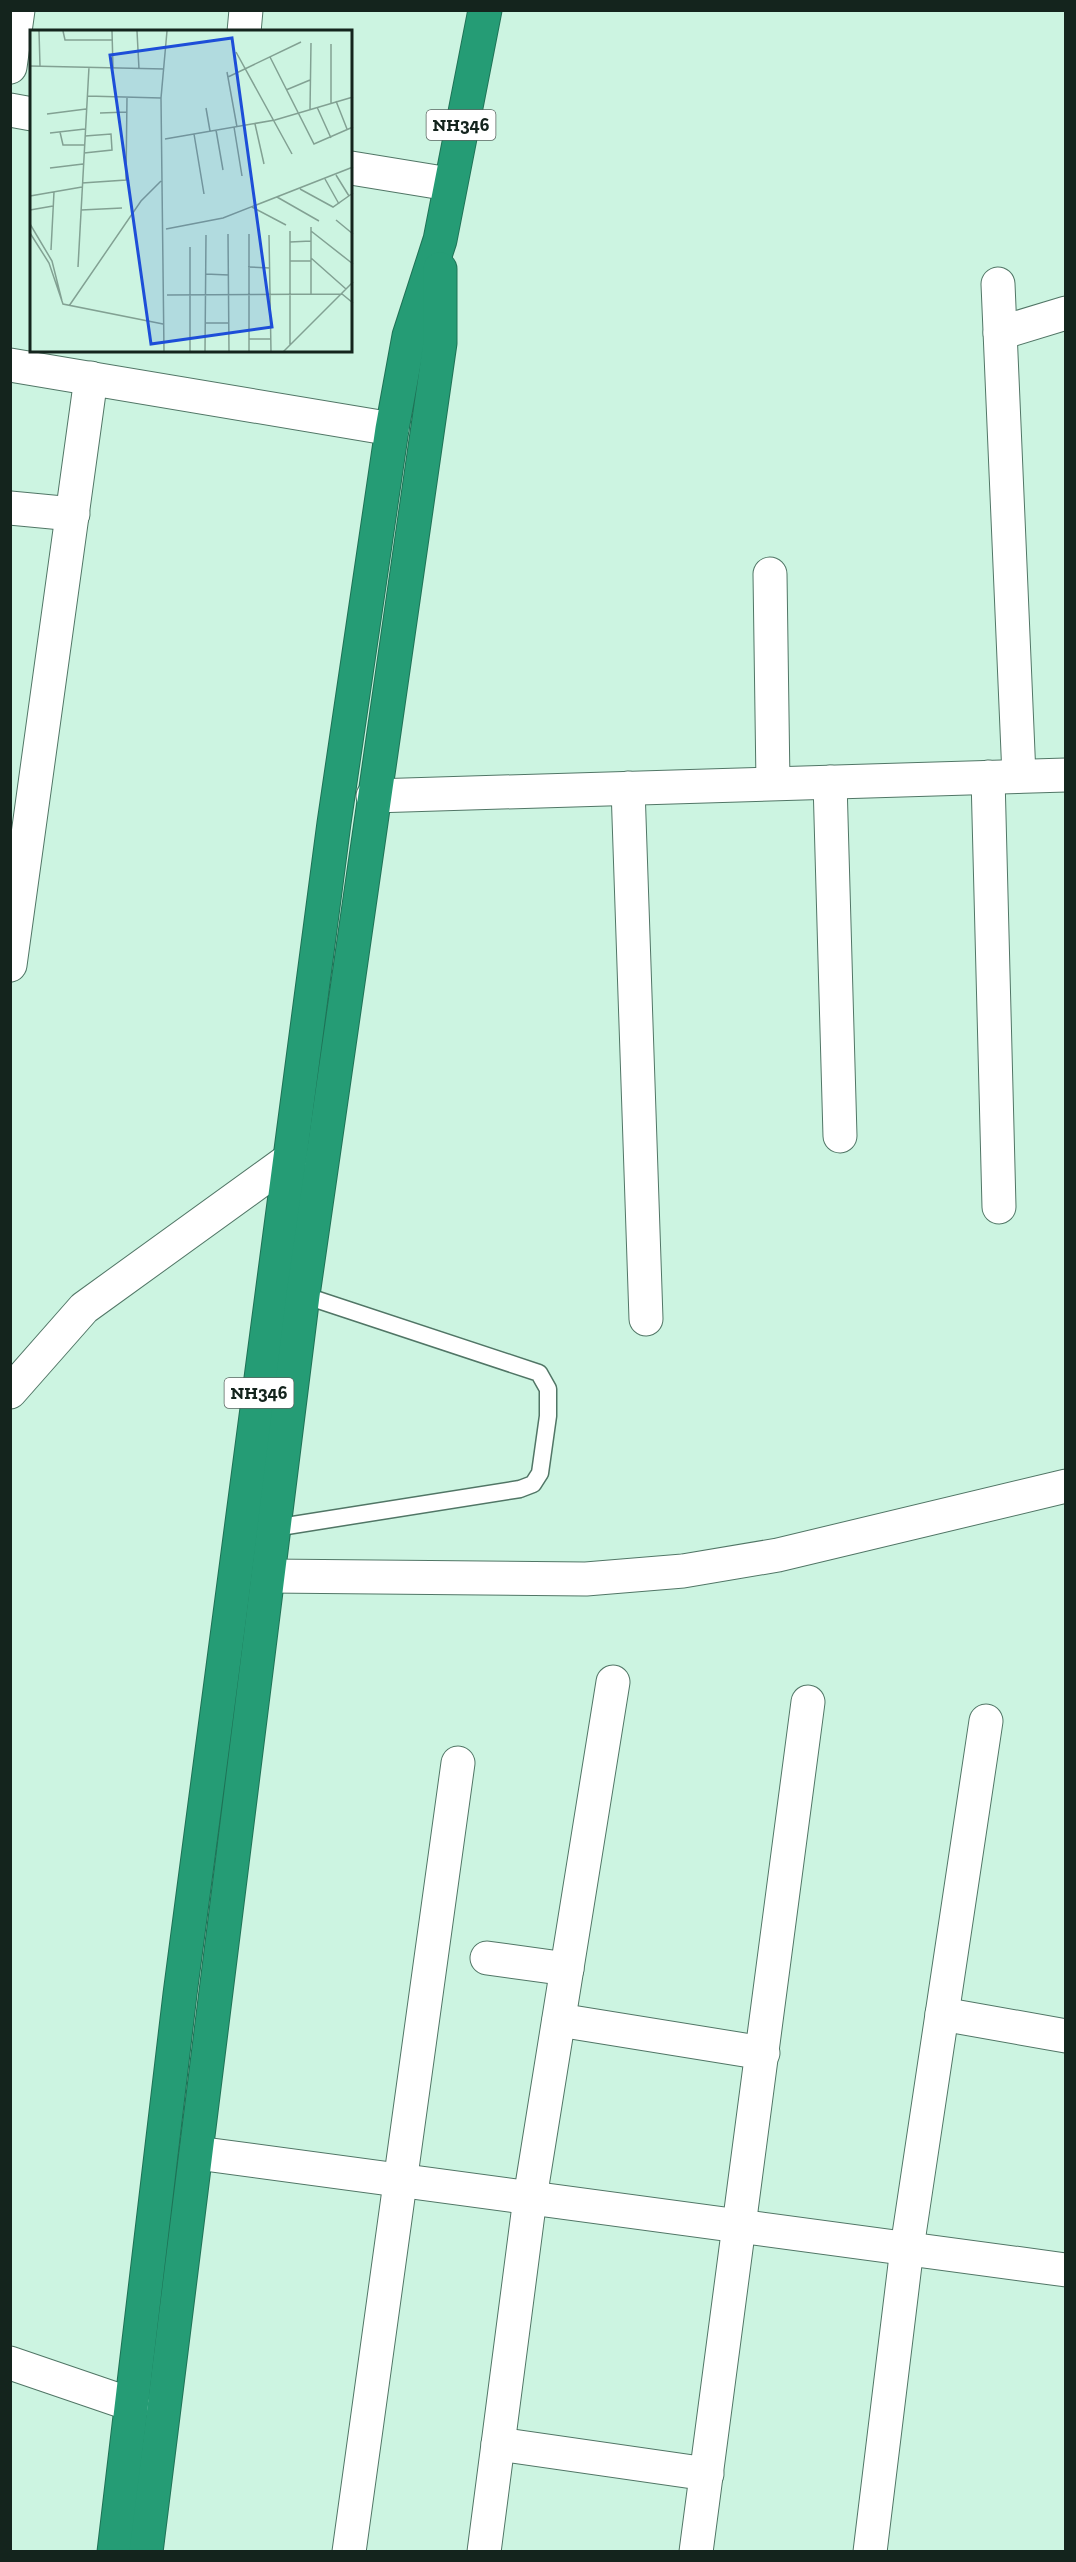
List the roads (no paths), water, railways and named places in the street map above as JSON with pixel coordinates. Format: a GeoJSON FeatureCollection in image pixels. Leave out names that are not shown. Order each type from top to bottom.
{"type":"FeatureCollection","features":[{"type":"Feature","properties":{"kind":"highway","name":"NH346"},"geometry":{"type":"LineString","coordinates":[[114,2552],[180,1995],[334,822],[392,429],[409,336],[440,240],[449,184],[485,10]]}},
{"type":"Feature","properties":{"kind":"highway","name":"NH346"},"geometry":{"type":"LineString","coordinates":[[146,2552],[303,1295],[440,343],[440,240]]}},
{"type":"Feature","properties":{"kind":"street"},"geometry":{"type":"LineString","coordinates":[[10,67],[18,10]]}},
{"type":"Feature","properties":{"kind":"street"},"geometry":{"type":"LineString","coordinates":[[244,30],[246,10]]}},
{"type":"Feature","properties":{"kind":"street"},"geometry":{"type":"LineString","coordinates":[[10,110],[30,114]]}},
{"type":"Feature","properties":{"kind":"street"},"geometry":{"type":"LineString","coordinates":[[352,168],[449,184]]}},
{"type":"Feature","properties":{"kind":"street"},"geometry":{"type":"LineString","coordinates":[[998,284],[1003,776],[999,1207]]}},
{"type":"Feature","properties":{"kind":"street"},"geometry":{"type":"LineString","coordinates":[[1000,333],[1065,313]]}},
{"type":"Feature","properties":{"kind":"street"},"geometry":{"type":"LineString","coordinates":[[10,365],[392,429]]}},
{"type":"Feature","properties":{"kind":"street"},"geometry":{"type":"LineString","coordinates":[[10,965],[91,378]]}},
{"type":"Feature","properties":{"kind":"street"},"geometry":{"type":"LineString","coordinates":[[10,508],[72,514]]}},
{"type":"Feature","properties":{"kind":"street"},"geometry":{"type":"LineString","coordinates":[[770,574],[773,783]]}},
{"type":"Feature","properties":{"kind":"street"},"geometry":{"type":"LineString","coordinates":[[373,796],[1065,775]]}},
{"type":"Feature","properties":{"kind":"street"},"geometry":{"type":"LineString","coordinates":[[830,782],[840,1137]]}},
{"type":"Feature","properties":{"kind":"street"},"geometry":{"type":"LineString","coordinates":[[628,788],[646,1319]]}},
{"type":"Feature","properties":{"kind":"street"},"geometry":{"type":"LineString","coordinates":[[10,1392],[84,1308],[290,1159]]}},
{"type":"Feature","properties":{"kind":"street"},"geometry":{"type":"LineString","coordinates":[[269,1576],[585,1579],[683,1570],[778,1555],[1061,1492]]}},
{"type":"Feature","properties":{"kind":"street"},"geometry":{"type":"LineString","coordinates":[[484,2552],[530,2198],[613,1682]]}},
{"type":"Feature","properties":{"kind":"street"},"geometry":{"type":"LineString","coordinates":[[696,2552],[741,2226],[808,1702]]}},
{"type":"Feature","properties":{"kind":"street"},"geometry":{"type":"LineString","coordinates":[[870,2552],[907,2248],[986,1721]]}},
{"type":"Feature","properties":{"kind":"street"},"geometry":{"type":"LineString","coordinates":[[349,2552],[458,1763]]}},
{"type":"Feature","properties":{"kind":"street"},"geometry":{"type":"LineString","coordinates":[[487,1958],[567,1969]]}},
{"type":"Feature","properties":{"kind":"street"},"geometry":{"type":"LineString","coordinates":[[942,2014],[1065,2036]]}},
{"type":"Feature","properties":{"kind":"street"},"geometry":{"type":"LineString","coordinates":[[559,2020],[763,2053]]}},
{"type":"Feature","properties":{"kind":"street"},"geometry":{"type":"LineString","coordinates":[[197,2153],[1065,2270]]}},
{"type":"Feature","properties":{"kind":"street"},"geometry":{"type":"LineString","coordinates":[[10,2363],[133,2404]]}},
{"type":"Feature","properties":{"kind":"street"},"geometry":{"type":"LineString","coordinates":[[498,2444],[706,2474]]}},
{"type":"Feature","properties":{"kind":"lane"},"geometry":{"type":"LineString","coordinates":[[274,1528],[520,1489],[533,1484],[540,1473],[548,1416],[548,1389],[539,1373],[303,1295]]}}]}
